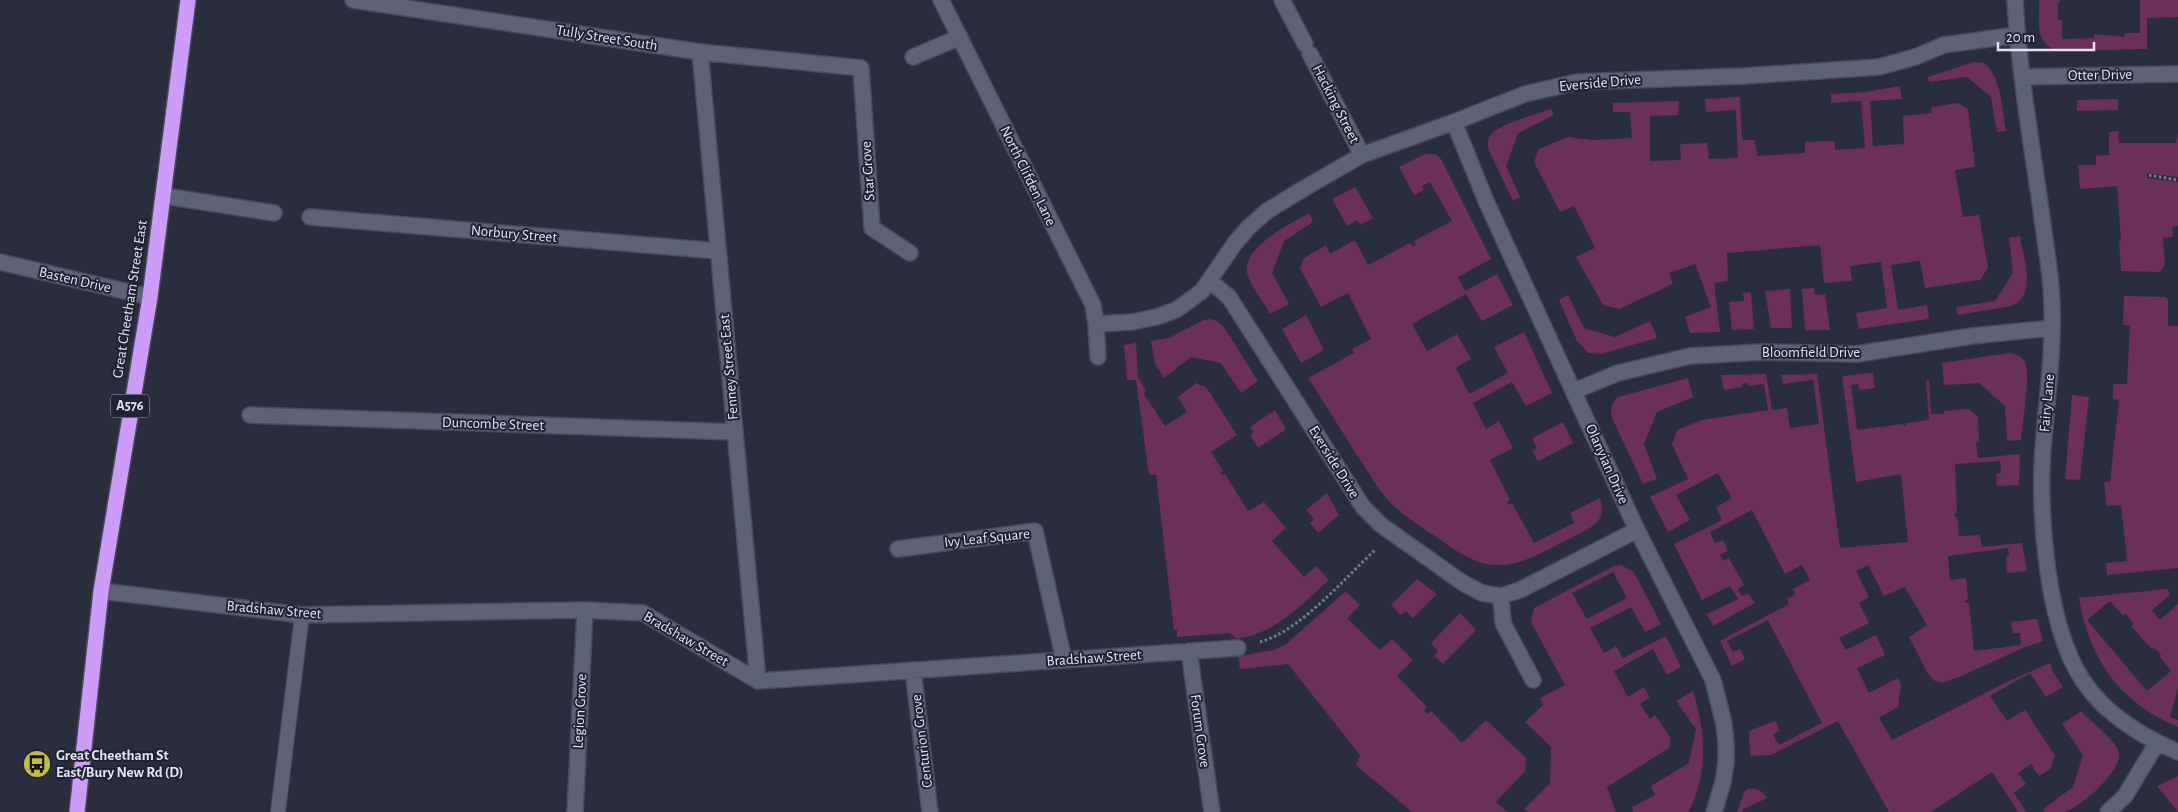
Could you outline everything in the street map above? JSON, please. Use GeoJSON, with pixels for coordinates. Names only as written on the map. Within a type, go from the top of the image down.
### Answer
{"type":"FeatureCollection","features":[{"type":"Feature","properties":{"kind":"highway","name":"Great Cheetham Street East"},"geometry":{"type":"LineString","coordinates":[[77,812],[101,591],[150,297],[188,0]]}},
{"type":"Feature","properties":{"kind":"street","name":"Tully Street South"},"geometry":{"type":"LineString","coordinates":[[353,0],[700,52],[862,68]]}},
{"type":"Feature","properties":{"kind":"street","name":"North Clifden Lane"},"geometry":{"type":"LineString","coordinates":[[941,0],[1092,306],[1096,324],[1098,357]]}},
{"type":"Feature","properties":{"kind":"street","name":"Hacking Street"},"geometry":{"type":"LineString","coordinates":[[1282,0],[1362,155]]}},
{"type":"Feature","properties":{"kind":"street","name":"Fairy Lane"},"geometry":{"type":"LineString","coordinates":[[2015,0],[2022,77],[2051,286],[2052,328],[2041,504],[2051,591],[2066,644],[2076,669],[2085,683],[2114,714],[2132,729],[2178,752]]}},
{"type":"Feature","properties":{"kind":"street","name":"Everside Drive"},"geometry":{"type":"LineString","coordinates":[[1096,324],[1132,322],[1176,310],[1190,301],[1210,281],[1235,242],[1267,211],[1362,155],[1525,94],[1576,82],[1744,76],[1879,66],[1915,57],[1944,45],[2017,35]]}},
{"type":"Feature","properties":{"kind":"street"},"geometry":{"type":"LineString","coordinates":[[913,57],[960,38]]}},
{"type":"Feature","properties":{"kind":"street","name":"Fenney Street East"},"geometry":{"type":"LineString","coordinates":[[700,52],[758,681]]}},
{"type":"Feature","properties":{"kind":"street","name":"Star Grove"},"geometry":{"type":"LineString","coordinates":[[862,68],[872,228],[910,253]]}},
{"type":"Feature","properties":{"kind":"street","name":"Otter Drive"},"geometry":{"type":"LineString","coordinates":[[2022,77],[2178,74]]}},
{"type":"Feature","properties":{"kind":"street","name":"Olanyian Drive"},"geometry":{"type":"LineString","coordinates":[[1454,122],[1486,201],[1637,530],[1713,680],[1724,724],[1726,764],[1719,799],[1714,812]]}},
{"type":"Feature","properties":{"kind":"street"},"geometry":{"type":"LineString","coordinates":[[164,196],[274,213]]}},
{"type":"Feature","properties":{"kind":"street","name":"Norbury Street"},"geometry":{"type":"LineString","coordinates":[[310,217],[718,251]]}},
{"type":"Feature","properties":{"kind":"street","name":"Basten Drive"},"geometry":{"type":"LineString","coordinates":[[0,262],[150,297]]}},
{"type":"Feature","properties":{"kind":"street","name":"Everside Drive"},"geometry":{"type":"LineString","coordinates":[[1210,281],[1229,297],[1363,507],[1390,532],[1463,583],[1482,593],[1501,596]]}},
{"type":"Feature","properties":{"kind":"street","name":"Bloomfield Drive"},"geometry":{"type":"LineString","coordinates":[[1574,391],[1618,373],[1690,356],[1762,352],[1858,354],[1980,335],[2052,328]]}},
{"type":"Feature","properties":{"kind":"street","name":"Duncombe Street"},"geometry":{"type":"LineString","coordinates":[[250,415],[735,432]]}},
{"type":"Feature","properties":{"kind":"street","name":"Ivy Leaf Square"},"geometry":{"type":"LineString","coordinates":[[898,548],[1035,530],[1064,660]]}},
{"type":"Feature","properties":{"kind":"street"},"geometry":{"type":"LineString","coordinates":[[1533,680],[1504,623],[1501,596],[1520,590],[1637,530]]}},
{"type":"Feature","properties":{"kind":"street","name":"Bradshaw Street"},"geometry":{"type":"LineString","coordinates":[[101,591],[302,615],[585,610],[643,613],[758,681],[1238,648]]}},
{"type":"Feature","properties":{"kind":"street","name":"Legion Grove"},"geometry":{"type":"LineString","coordinates":[[575,812],[585,610]]}},
{"type":"Feature","properties":{"kind":"street","name":"Forum Grove"},"geometry":{"type":"LineString","coordinates":[[1189,651],[1212,812]]}},
{"type":"Feature","properties":{"kind":"street","name":"Centurion Grove"},"geometry":{"type":"LineString","coordinates":[[913,670],[930,812]]}},
{"type":"Feature","properties":{"kind":"street"},"geometry":{"type":"LineString","coordinates":[[2108,812],[2125,796],[2157,743]]}},
{"type":"Feature","properties":{"kind":"lane"},"geometry":{"type":"LineString","coordinates":[[278,812],[302,615]]}},
{"type":"Feature","properties":{"kind":"path"},"geometry":{"type":"LineString","coordinates":[[2149,175],[2178,180]]}},
{"type":"Feature","properties":{"kind":"path"},"geometry":{"type":"LineString","coordinates":[[1238,648],[1275,638],[1300,620],[1378,546],[1390,532]]}},
{"type":"Feature","properties":{"kind":"shaded area"},"geometry":{"type":"Polygon","coordinates":[[[2039,0],[2060,0],[2058,3],[2058,20],[2062,20],[2062,39],[2094,38],[2094,34],[2124,37],[2125,33],[2140,33],[2140,0],[2178,0],[2178,17],[2147,18],[2147,49],[2062,51],[2046,44],[2042,39],[2039,25],[2039,0]]]}},
{"type":"Feature","properties":{"kind":"shaded area"},"geometry":{"type":"Polygon","coordinates":[[[1973,62],[1984,63],[1990,69],[1998,85],[2006,131],[1997,132],[1991,97],[1967,77],[1929,82],[1928,77],[1973,62]]]}},
{"type":"Feature","properties":{"kind":"shaded area"},"geometry":{"type":"Polygon","coordinates":[[[1900,86],[1902,99],[1870,101],[1873,146],[1904,144],[1903,116],[1932,113],[1931,107],[1958,103],[1968,109],[1975,167],[1955,170],[1963,217],[1979,215],[1988,268],[1980,280],[1925,288],[1920,261],[1891,265],[1898,310],[1927,305],[1929,319],[1859,329],[1856,313],[1887,308],[1881,262],[1850,266],[1852,281],[1824,283],[1820,245],[1727,253],[1728,281],[1714,283],[1720,332],[1690,333],[1685,317],[1711,307],[1695,264],[1669,273],[1673,284],[1619,309],[1603,305],[1576,257],[1595,248],[1574,206],[1560,212],[1534,162],[1539,149],[1568,137],[1593,140],[1632,138],[1630,112],[1613,112],[1613,103],[1679,101],[1678,115],[1650,116],[1650,161],[1681,160],[1680,144],[1707,143],[1709,159],[1738,158],[1736,110],[1706,112],[1705,99],[1740,97],[1742,140],[1755,140],[1757,156],[1805,153],[1805,142],[1835,141],[1835,150],[1865,148],[1861,101],[1831,103],[1831,94],[1866,92],[1900,86]]]}},
{"type":"Feature","properties":{"kind":"shaded area"},"geometry":{"type":"Polygon","coordinates":[[[2118,99],[2118,110],[2077,111],[2077,100],[2118,99]]]}},
{"type":"Feature","properties":{"kind":"shaded area"},"geometry":{"type":"Polygon","coordinates":[[[1551,109],[1554,115],[1518,133],[1506,166],[1520,197],[1513,201],[1490,152],[1488,141],[1490,136],[1501,127],[1551,109]]]}},
{"type":"Feature","properties":{"kind":"shaded area"},"geometry":{"type":"Polygon","coordinates":[[[2118,131],[2119,143],[2176,143],[2178,134],[2178,177],[2147,173],[2147,178],[2178,182],[2178,226],[2172,227],[2173,237],[2163,238],[2165,265],[2160,272],[2121,271],[2117,186],[2080,189],[2078,165],[2096,165],[2096,156],[2109,155],[2109,132],[2118,131]]]}},
{"type":"Feature","properties":{"kind":"shaded area"},"geometry":{"type":"Polygon","coordinates":[[[1425,154],[1435,154],[1441,159],[1491,259],[1458,277],[1465,291],[1497,274],[1513,305],[1482,321],[1466,294],[1412,324],[1427,351],[1457,334],[1471,359],[1456,368],[1469,394],[1508,373],[1494,347],[1524,332],[1552,393],[1526,406],[1512,382],[1473,403],[1486,429],[1499,421],[1513,448],[1490,460],[1510,500],[1507,502],[1509,505],[1512,503],[1534,543],[1574,523],[1570,513],[1600,498],[1602,506],[1602,513],[1599,519],[1591,528],[1537,555],[1509,564],[1492,565],[1469,558],[1402,513],[1385,497],[1377,486],[1308,378],[1354,353],[1352,349],[1371,339],[1348,293],[1321,307],[1300,268],[1304,258],[1326,245],[1330,254],[1355,240],[1368,265],[1410,243],[1413,247],[1416,244],[1414,241],[1452,221],[1430,182],[1422,186],[1424,190],[1414,195],[1399,167],[1425,154]]]}},
{"type":"Feature","properties":{"kind":"shaded area"},"geometry":{"type":"Polygon","coordinates":[[[1355,187],[1373,218],[1360,225],[1357,220],[1347,226],[1332,199],[1355,187]]]}},
{"type":"Feature","properties":{"kind":"shaded area"},"geometry":{"type":"Polygon","coordinates":[[[1309,213],[1313,222],[1284,241],[1272,273],[1289,304],[1270,314],[1254,289],[1247,273],[1247,264],[1252,254],[1269,237],[1309,213]]]}},
{"type":"Feature","properties":{"kind":"shaded area"},"geometry":{"type":"Polygon","coordinates":[[[2020,236],[2026,265],[2027,285],[2019,301],[2011,306],[1957,315],[1956,307],[1995,301],[2013,273],[2009,238],[2020,236]]]}},
{"type":"Feature","properties":{"kind":"shaded area"},"geometry":{"type":"Polygon","coordinates":[[[1814,288],[1815,295],[1825,294],[1830,330],[1805,330],[1802,289],[1814,288]]]}},
{"type":"Feature","properties":{"kind":"shaded area"},"geometry":{"type":"Polygon","coordinates":[[[1790,289],[1792,328],[1771,328],[1765,291],[1790,289]]]}},
{"type":"Feature","properties":{"kind":"shaded area"},"geometry":{"type":"Polygon","coordinates":[[[1751,292],[1754,329],[1732,330],[1729,302],[1744,301],[1743,293],[1751,292]]]}},
{"type":"Feature","properties":{"kind":"shaded area"},"geometry":{"type":"Polygon","coordinates":[[[1568,295],[1584,328],[1615,337],[1650,321],[1657,338],[1601,354],[1588,353],[1577,341],[1559,300],[1568,295]]]}},
{"type":"Feature","properties":{"kind":"shaded area"},"geometry":{"type":"Polygon","coordinates":[[[2124,296],[2166,297],[2168,300],[2168,326],[2178,326],[2178,568],[2107,575],[2106,563],[2127,561],[2121,505],[2107,506],[2104,482],[2110,482],[2119,400],[2113,399],[2113,384],[2127,384],[2130,325],[2123,325],[2124,296]]]}},
{"type":"Feature","properties":{"kind":"shaded area"},"geometry":{"type":"Polygon","coordinates":[[[1306,315],[1324,350],[1301,363],[1282,329],[1306,315]]]}},
{"type":"Feature","properties":{"kind":"shaded area"},"geometry":{"type":"Polygon","coordinates":[[[1211,319],[1224,327],[1258,381],[1241,393],[1221,363],[1191,357],[1164,378],[1155,364],[1151,341],[1169,338],[1204,320],[1211,319]]]}},
{"type":"Feature","properties":{"kind":"shaded area"},"geometry":{"type":"Polygon","coordinates":[[[1136,343],[1138,377],[1146,391],[1144,394],[1165,426],[1187,412],[1178,397],[1196,383],[1206,387],[1237,435],[1211,452],[1223,471],[1220,473],[1222,476],[1225,474],[1248,511],[1264,502],[1286,528],[1272,541],[1304,577],[1316,566],[1329,580],[1287,617],[1264,631],[1237,639],[1230,633],[1177,637],[1177,630],[1174,630],[1156,475],[1149,475],[1136,380],[1127,380],[1124,345],[1136,343]]]}},
{"type":"Feature","properties":{"kind":"shaded area"},"geometry":{"type":"Polygon","coordinates":[[[2009,353],[2024,360],[2027,376],[2021,440],[2007,441],[2005,406],[1979,383],[1944,385],[1942,363],[2009,353]]]}},
{"type":"Feature","properties":{"kind":"shaded area"},"geometry":{"type":"Polygon","coordinates":[[[1873,373],[1875,388],[1859,390],[1858,384],[1851,385],[1857,430],[1902,424],[1906,426],[1906,423],[1929,420],[1926,381],[1929,380],[1931,414],[1944,414],[1944,411],[1969,409],[1978,417],[1979,442],[1976,442],[1978,458],[2020,454],[2019,485],[1997,486],[1996,474],[2001,473],[2000,461],[1955,464],[1957,512],[1954,514],[1954,517],[1957,517],[1959,536],[1980,535],[1982,547],[2022,543],[2027,571],[2007,573],[2006,557],[2009,556],[2008,548],[1948,556],[1950,580],[1966,578],[1968,599],[1965,603],[1969,603],[1974,651],[2021,645],[2020,633],[2013,633],[2011,622],[2037,619],[2043,641],[1959,677],[1942,683],[1935,681],[1928,674],[1909,637],[1927,625],[1905,587],[1884,596],[1868,565],[1856,571],[1869,597],[1859,603],[1869,623],[1839,638],[1846,650],[1876,635],[1885,655],[1857,668],[1869,693],[1898,678],[1901,685],[1898,707],[1879,718],[1892,740],[2011,680],[2050,663],[2053,672],[2063,687],[2046,697],[2030,673],[1990,696],[2007,721],[2025,710],[2055,756],[2050,769],[2039,776],[2031,764],[2018,773],[2026,784],[2014,793],[2026,812],[2018,812],[1992,772],[1931,812],[1889,812],[1838,721],[1771,755],[1750,756],[1749,731],[1775,721],[1780,730],[1773,735],[1779,745],[1822,723],[1768,620],[1727,641],[1733,652],[1740,649],[1745,659],[1732,666],[1720,641],[1789,604],[1787,599],[1796,594],[1793,589],[1810,580],[1802,565],[1785,574],[1752,510],[1710,532],[1715,543],[1723,540],[1728,551],[1720,555],[1723,561],[1729,558],[1744,585],[1738,589],[1742,596],[1748,593],[1755,603],[1713,626],[1707,614],[1738,599],[1730,586],[1702,600],[1674,544],[1722,520],[1716,507],[1732,498],[1718,473],[1676,495],[1690,520],[1668,532],[1650,497],[1688,479],[1672,444],[1677,430],[1702,420],[1768,410],[1764,384],[1749,386],[1748,383],[1742,384],[1742,387],[1724,390],[1721,375],[1766,374],[1772,410],[1787,408],[1790,428],[1819,424],[1813,380],[1783,384],[1781,375],[1817,374],[1840,548],[1908,542],[1901,474],[1856,482],[1842,376],[1873,373]]]}},
{"type":"Feature","properties":{"kind":"shaded area"},"geometry":{"type":"Polygon","coordinates":[[[1688,378],[1693,397],[1657,412],[1644,444],[1657,479],[1643,484],[1613,420],[1612,405],[1618,397],[1688,378]]]}},
{"type":"Feature","properties":{"kind":"shaded area"},"geometry":{"type":"Polygon","coordinates":[[[2072,395],[2089,397],[2080,480],[2065,479],[2072,395]]]}},
{"type":"Feature","properties":{"kind":"shaded area"},"geometry":{"type":"Polygon","coordinates":[[[1275,410],[1286,429],[1258,448],[1250,435],[1254,432],[1250,427],[1275,410]]]}},
{"type":"Feature","properties":{"kind":"shaded area"},"geometry":{"type":"Polygon","coordinates":[[[1563,422],[1573,443],[1538,461],[1532,451],[1537,448],[1532,438],[1563,422]]]}},
{"type":"Feature","properties":{"kind":"shaded area"},"geometry":{"type":"Polygon","coordinates":[[[1327,493],[1339,515],[1318,533],[1310,523],[1314,519],[1306,510],[1327,493]]]}},
{"type":"Feature","properties":{"kind":"shaded area"},"geometry":{"type":"Polygon","coordinates":[[[1621,565],[1634,572],[1661,624],[1645,632],[1631,607],[1590,628],[1604,653],[1616,646],[1623,658],[1666,636],[1681,667],[1667,675],[1653,649],[1614,671],[1628,697],[1644,687],[1650,698],[1640,704],[1650,719],[1655,715],[1670,737],[1669,748],[1607,787],[1616,812],[1528,812],[1524,809],[1550,783],[1551,747],[1525,722],[1543,705],[1540,698],[1565,685],[1531,622],[1534,608],[1614,566],[1621,565]],[[1613,572],[1572,593],[1587,619],[1627,598],[1613,572]]]}},
{"type":"Feature","properties":{"kind":"shaded area"},"geometry":{"type":"Polygon","coordinates":[[[1417,579],[1437,594],[1413,618],[1406,611],[1401,615],[1391,605],[1417,579]]]}},
{"type":"Feature","properties":{"kind":"shaded area"},"geometry":{"type":"Polygon","coordinates":[[[2168,589],[2170,595],[2152,610],[2160,620],[2178,604],[2178,688],[2170,717],[2178,720],[2178,727],[2139,705],[2110,676],[2099,659],[2091,641],[2079,598],[2168,589]],[[2110,601],[2087,620],[2147,691],[2171,671],[2154,647],[2152,649],[2131,626],[2134,624],[2126,614],[2123,616],[2110,601]]]}},
{"type":"Feature","properties":{"kind":"shaded area"},"geometry":{"type":"Polygon","coordinates":[[[1346,591],[1360,605],[1347,618],[1380,650],[1392,639],[1413,660],[1397,676],[1427,707],[1424,711],[1427,714],[1431,711],[1462,743],[1486,720],[1526,758],[1525,771],[1496,802],[1507,812],[1412,812],[1356,765],[1360,755],[1288,664],[1240,669],[1238,656],[1274,650],[1286,644],[1346,591]]]}},
{"type":"Feature","properties":{"kind":"shaded area"},"geometry":{"type":"Polygon","coordinates":[[[1460,613],[1476,630],[1443,664],[1434,656],[1438,651],[1431,643],[1460,613]]]}},
{"type":"Feature","properties":{"kind":"shaded area"},"geometry":{"type":"Polygon","coordinates":[[[1693,691],[1700,721],[1703,750],[1700,779],[1690,809],[1688,812],[1633,812],[1632,807],[1655,795],[1651,786],[1689,763],[1696,729],[1676,701],[1693,691]]]}},
{"type":"Feature","properties":{"kind":"shaded area"},"geometry":{"type":"Polygon","coordinates":[[[2081,711],[2114,743],[2119,753],[2118,761],[2107,779],[2080,804],[2064,812],[2045,812],[2043,809],[2073,787],[2083,755],[2062,724],[2081,711]]]}},
{"type":"Feature","properties":{"kind":"shaded area"},"geometry":{"type":"Polygon","coordinates":[[[2178,776],[2178,812],[2157,786],[2178,776]]]}},
{"type":"Feature","properties":{"kind":"shaded area"},"geometry":{"type":"Polygon","coordinates":[[[1748,789],[1759,790],[1767,798],[1742,810],[1743,812],[1737,812],[1744,792],[1748,789]]]}},
{"type":"Feature","properties":{"kind":"place","name":"Great Cheetham St East/Bury New Rd (D)"},"geometry":{"type":"Point","coordinates":[37,764]}}]}
